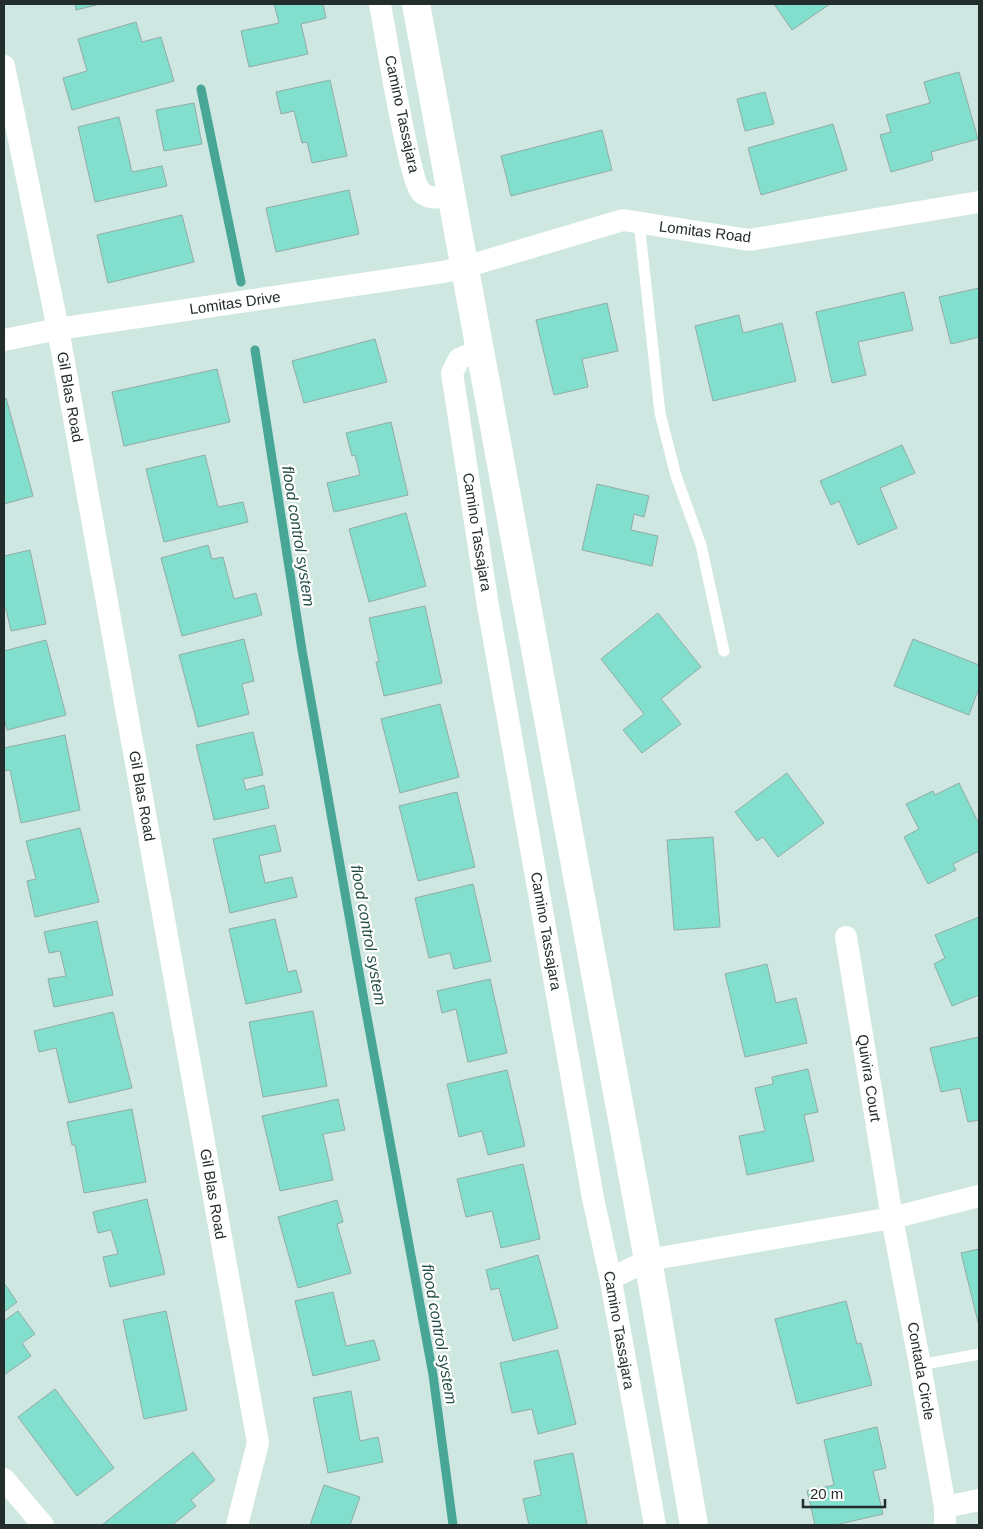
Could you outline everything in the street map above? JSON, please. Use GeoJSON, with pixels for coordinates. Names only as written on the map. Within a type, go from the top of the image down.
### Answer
{"type":"FeatureCollection","features":[{"type":"Feature","properties":{"kind":"street","name":"Camino Tassajara"},"geometry":{"type":"LineString","coordinates":[[380,4],[401,118],[416,181],[421,192],[432,198],[452,196]]}},
{"type":"Feature","properties":{"kind":"street"},"geometry":{"type":"LineString","coordinates":[[416,4],[648,1260],[694,1525]]}},
{"type":"Feature","properties":{"kind":"street","name":"Gil Blas Road"},"geometry":{"type":"LineString","coordinates":[[4,66],[58,329],[258,1444],[237,1525]]}},
{"type":"Feature","properties":{"kind":"street","name":"Lomitas Road"},"geometry":{"type":"LineString","coordinates":[[466,267],[623,220],[749,240],[979,202]]}},
{"type":"Feature","properties":{"kind":"street","name":"Lomitas Drive"},"geometry":{"type":"LineString","coordinates":[[4,340],[58,329],[466,267]]}},
{"type":"Feature","properties":{"kind":"street","name":"Camino Tassajara"},"geometry":{"type":"LineString","coordinates":[[480,350],[459,359],[452,373],[490,615],[594,1198],[655,1525]]}},
{"type":"Feature","properties":{"kind":"street","name":"Quivira Court"},"geometry":{"type":"LineString","coordinates":[[846,937],[892,1218]]}},
{"type":"Feature","properties":{"kind":"street"},"geometry":{"type":"LineString","coordinates":[[610,1276],[620,1274],[648,1260],[892,1218],[979,1196]]}},
{"type":"Feature","properties":{"kind":"street","name":"Contada Circle"},"geometry":{"type":"LineString","coordinates":[[892,1218],[920,1365],[945,1516]]}},
{"type":"Feature","properties":{"kind":"street"},"geometry":{"type":"LineString","coordinates":[[4,1479],[43,1525]]}},
{"type":"Feature","properties":{"kind":"street"},"geometry":{"type":"LineString","coordinates":[[945,1516],[979,1500]]}},
{"type":"Feature","properties":{"kind":"lane"},"geometry":{"type":"LineString","coordinates":[[639,222],[660,413],[676,476],[701,545],[724,651]]}},
{"type":"Feature","properties":{"kind":"lane"},"geometry":{"type":"LineString","coordinates":[[920,1365],[979,1354]]}},
{"type":"Feature","properties":{"kind":"building"},"geometry":{"type":"Polygon","coordinates":[[[75,4],[100,4],[76,10],[75,4]]]}},
{"type":"Feature","properties":{"kind":"building"},"geometry":{"type":"Polygon","coordinates":[[[274,4],[323,4],[326,18],[301,24],[308,54],[249,67],[241,31],[279,23],[274,4]]]}},
{"type":"Feature","properties":{"kind":"building"},"geometry":{"type":"Polygon","coordinates":[[[774,4],[830,4],[792,30],[774,4]]]}},
{"type":"Feature","properties":{"kind":"building"},"geometry":{"type":"Polygon","coordinates":[[[136,22],[142,42],[161,37],[174,81],[72,110],[63,78],[87,71],[78,39],[136,22]]]}},
{"type":"Feature","properties":{"kind":"building"},"geometry":{"type":"Polygon","coordinates":[[[959,72],[978,139],[931,152],[933,160],[891,172],[880,135],[891,132],[886,115],[930,103],[924,82],[959,72]]]}},
{"type":"Feature","properties":{"kind":"building"},"geometry":{"type":"Polygon","coordinates":[[[330,80],[347,156],[312,163],[307,142],[302,143],[294,111],[281,114],[276,92],[330,80]]]}},
{"type":"Feature","properties":{"kind":"building"},"geometry":{"type":"Polygon","coordinates":[[[765,92],[774,124],[745,131],[737,99],[765,92]]]}},
{"type":"Feature","properties":{"kind":"building"},"geometry":{"type":"Polygon","coordinates":[[[194,103],[202,144],[164,151],[156,110],[194,103]]]}},
{"type":"Feature","properties":{"kind":"building"},"geometry":{"type":"Polygon","coordinates":[[[119,117],[132,172],[162,166],[167,186],[95,202],[78,127],[119,117]]]}},
{"type":"Feature","properties":{"kind":"building"},"geometry":{"type":"Polygon","coordinates":[[[833,124],[847,170],[761,195],[748,148],[833,124]]]}},
{"type":"Feature","properties":{"kind":"building"},"geometry":{"type":"Polygon","coordinates":[[[602,130],[612,170],[511,196],[501,156],[602,130]]]}},
{"type":"Feature","properties":{"kind":"building"},"geometry":{"type":"Polygon","coordinates":[[[349,190],[359,234],[276,252],[266,208],[349,190]]]}},
{"type":"Feature","properties":{"kind":"building"},"geometry":{"type":"Polygon","coordinates":[[[182,215],[194,262],[108,283],[97,235],[182,215]]]}},
{"type":"Feature","properties":{"kind":"building"},"geometry":{"type":"Polygon","coordinates":[[[979,288],[979,337],[951,344],[939,297],[979,288]]]}},
{"type":"Feature","properties":{"kind":"building"},"geometry":{"type":"Polygon","coordinates":[[[904,292],[913,330],[858,342],[866,375],[832,383],[816,312],[904,292]]]}},
{"type":"Feature","properties":{"kind":"building"},"geometry":{"type":"Polygon","coordinates":[[[607,303],[618,351],[582,359],[588,387],[554,395],[536,320],[607,303]]]}},
{"type":"Feature","properties":{"kind":"building"},"geometry":{"type":"Polygon","coordinates":[[[739,315],[743,333],[782,323],[796,381],[713,401],[695,326],[739,315]]]}},
{"type":"Feature","properties":{"kind":"building"},"geometry":{"type":"Polygon","coordinates":[[[375,339],[387,382],[304,403],[292,361],[375,339]]]}},
{"type":"Feature","properties":{"kind":"building"},"geometry":{"type":"Polygon","coordinates":[[[217,369],[230,422],[124,446],[112,392],[217,369]]]}},
{"type":"Feature","properties":{"kind":"building"},"geometry":{"type":"Polygon","coordinates":[[[6,398],[33,496],[4,504],[4,399],[6,398]]]}},
{"type":"Feature","properties":{"kind":"building"},"geometry":{"type":"Polygon","coordinates":[[[391,422],[408,495],[334,512],[327,483],[360,475],[355,455],[352,456],[346,433],[391,422]]]}},
{"type":"Feature","properties":{"kind":"building"},"geometry":{"type":"Polygon","coordinates":[[[902,445],[915,473],[880,488],[897,528],[858,545],[839,501],[831,505],[820,481],[902,445]]]}},
{"type":"Feature","properties":{"kind":"building"},"geometry":{"type":"Polygon","coordinates":[[[205,455],[218,507],[243,502],[248,522],[164,542],[146,469],[205,455]]]}},
{"type":"Feature","properties":{"kind":"building"},"geometry":{"type":"Polygon","coordinates":[[[597,484],[649,496],[644,517],[634,514],[631,530],[658,536],[652,566],[582,550],[597,484]]]}},
{"type":"Feature","properties":{"kind":"building"},"geometry":{"type":"Polygon","coordinates":[[[406,513],[426,586],[369,602],[349,529],[406,513]]]}},
{"type":"Feature","properties":{"kind":"building"},"geometry":{"type":"Polygon","coordinates":[[[208,545],[212,559],[223,557],[234,599],[256,593],[262,615],[182,636],[161,558],[208,545]]]}},
{"type":"Feature","properties":{"kind":"building"},"geometry":{"type":"Polygon","coordinates":[[[30,550],[46,624],[11,631],[6,609],[4,610],[4,556],[30,550]]]}},
{"type":"Feature","properties":{"kind":"building"},"geometry":{"type":"Polygon","coordinates":[[[425,606],[442,683],[384,696],[376,662],[379,662],[369,618],[425,606]]]}},
{"type":"Feature","properties":{"kind":"building"},"geometry":{"type":"Polygon","coordinates":[[[658,613],[701,667],[661,699],[681,724],[642,753],[623,730],[644,714],[601,659],[658,613]]]}},
{"type":"Feature","properties":{"kind":"building"},"geometry":{"type":"Polygon","coordinates":[[[244,639],[254,681],[242,684],[249,714],[198,727],[179,655],[244,639]]]}},
{"type":"Feature","properties":{"kind":"building"},"geometry":{"type":"Polygon","coordinates":[[[913,639],[979,665],[979,688],[969,715],[894,686],[913,639]]]}},
{"type":"Feature","properties":{"kind":"building"},"geometry":{"type":"Polygon","coordinates":[[[46,640],[66,715],[7,730],[4,717],[4,651],[46,640]]]}},
{"type":"Feature","properties":{"kind":"building"},"geometry":{"type":"Polygon","coordinates":[[[440,704],[459,777],[400,793],[381,719],[440,704]]]}},
{"type":"Feature","properties":{"kind":"building"},"geometry":{"type":"Polygon","coordinates":[[[253,732],[263,775],[243,779],[246,790],[264,785],[269,808],[214,820],[196,745],[253,732]]]}},
{"type":"Feature","properties":{"kind":"building"},"geometry":{"type":"Polygon","coordinates":[[[65,735],[80,810],[21,823],[10,770],[4,771],[4,748],[65,735]]]}},
{"type":"Feature","properties":{"kind":"building"},"geometry":{"type":"Polygon","coordinates":[[[787,773],[824,823],[778,857],[763,837],[757,841],[735,812],[787,773]]]}},
{"type":"Feature","properties":{"kind":"building"},"geometry":{"type":"Polygon","coordinates":[[[959,783],[979,824],[979,851],[953,864],[956,870],[928,884],[904,837],[919,829],[906,804],[933,791],[935,795],[959,783]]]}},
{"type":"Feature","properties":{"kind":"building"},"geometry":{"type":"Polygon","coordinates":[[[457,792],[475,867],[418,881],[399,806],[457,792]]]}},
{"type":"Feature","properties":{"kind":"building"},"geometry":{"type":"Polygon","coordinates":[[[275,825],[281,851],[259,856],[265,883],[292,877],[297,897],[230,913],[213,839],[275,825]]]}},
{"type":"Feature","properties":{"kind":"building"},"geometry":{"type":"Polygon","coordinates":[[[80,828],[99,902],[35,917],[27,881],[36,879],[26,841],[80,828]]]}},
{"type":"Feature","properties":{"kind":"building"},"geometry":{"type":"Polygon","coordinates":[[[713,837],[720,927],[674,930],[667,840],[713,837]]]}},
{"type":"Feature","properties":{"kind":"building"},"geometry":{"type":"Polygon","coordinates":[[[473,884],[491,961],[454,969],[450,953],[429,958],[415,898],[473,884]]]}},
{"type":"Feature","properties":{"kind":"building"},"geometry":{"type":"Polygon","coordinates":[[[979,917],[979,995],[952,1006],[934,964],[945,958],[935,935],[979,917]]]}},
{"type":"Feature","properties":{"kind":"building"},"geometry":{"type":"Polygon","coordinates":[[[275,919],[288,972],[296,970],[302,992],[246,1004],[229,929],[275,919]]]}},
{"type":"Feature","properties":{"kind":"building"},"geometry":{"type":"Polygon","coordinates":[[[97,921],[113,995],[54,1007],[48,979],[66,976],[60,951],[49,953],[44,932],[97,921]]]}},
{"type":"Feature","properties":{"kind":"building"},"geometry":{"type":"Polygon","coordinates":[[[767,964],[776,1003],[796,998],[807,1043],[745,1057],[725,974],[767,964]]]}},
{"type":"Feature","properties":{"kind":"building"},"geometry":{"type":"Polygon","coordinates":[[[490,979],[507,1053],[468,1062],[456,1009],[442,1013],[437,991],[490,979]]]}},
{"type":"Feature","properties":{"kind":"building"},"geometry":{"type":"Polygon","coordinates":[[[313,1011],[327,1086],[263,1097],[249,1022],[313,1011]]]}},
{"type":"Feature","properties":{"kind":"building"},"geometry":{"type":"Polygon","coordinates":[[[113,1012],[132,1088],[69,1103],[56,1048],[39,1052],[34,1031],[113,1012]]]}},
{"type":"Feature","properties":{"kind":"building"},"geometry":{"type":"Polygon","coordinates":[[[979,1037],[979,1120],[968,1122],[960,1088],[941,1092],[930,1048],[979,1037]]]}},
{"type":"Feature","properties":{"kind":"building"},"geometry":{"type":"Polygon","coordinates":[[[808,1069],[818,1112],[804,1115],[814,1161],[747,1175],[739,1136],[765,1131],[755,1088],[773,1084],[772,1077],[808,1069]]]}},
{"type":"Feature","properties":{"kind":"building"},"geometry":{"type":"Polygon","coordinates":[[[507,1070],[525,1146],[488,1155],[482,1131],[459,1137],[447,1084],[507,1070]]]}},
{"type":"Feature","properties":{"kind":"building"},"geometry":{"type":"Polygon","coordinates":[[[338,1099],[345,1130],[323,1134],[333,1180],[280,1191],[262,1116],[338,1099]]]}},
{"type":"Feature","properties":{"kind":"building"},"geometry":{"type":"Polygon","coordinates":[[[132,1109],[146,1182],[84,1193],[75,1145],[72,1145],[67,1122],[132,1109]]]}},
{"type":"Feature","properties":{"kind":"building"},"geometry":{"type":"Polygon","coordinates":[[[523,1164],[540,1239],[501,1248],[492,1211],[466,1217],[457,1179],[523,1164]]]}},
{"type":"Feature","properties":{"kind":"building"},"geometry":{"type":"Polygon","coordinates":[[[147,1199],[165,1274],[110,1287],[103,1257],[118,1254],[111,1230],[98,1233],[93,1212],[147,1199]]]}},
{"type":"Feature","properties":{"kind":"building"},"geometry":{"type":"Polygon","coordinates":[[[337,1200],[343,1222],[337,1224],[351,1273],[298,1288],[278,1217],[337,1200]]]}},
{"type":"Feature","properties":{"kind":"building"},"geometry":{"type":"Polygon","coordinates":[[[979,1249],[979,1326],[961,1253],[979,1249]]]}},
{"type":"Feature","properties":{"kind":"building"},"geometry":{"type":"Polygon","coordinates":[[[538,1255],[558,1328],[513,1341],[499,1288],[491,1290],[486,1270],[538,1255]]]}},
{"type":"Feature","properties":{"kind":"building"},"geometry":{"type":"Polygon","coordinates":[[[4,1283],[17,1302],[4,1312],[4,1283]]]}},
{"type":"Feature","properties":{"kind":"building"},"geometry":{"type":"Polygon","coordinates":[[[333,1292],[346,1346],[374,1340],[380,1360],[313,1376],[295,1301],[333,1292]]]}},
{"type":"Feature","properties":{"kind":"building"},"geometry":{"type":"Polygon","coordinates":[[[846,1301],[857,1344],[861,1343],[872,1385],[797,1404],[775,1319],[846,1301]]]}},
{"type":"Feature","properties":{"kind":"building"},"geometry":{"type":"Polygon","coordinates":[[[18,1311],[35,1334],[22,1343],[31,1356],[4,1375],[4,1321],[18,1311]]]}},
{"type":"Feature","properties":{"kind":"building"},"geometry":{"type":"Polygon","coordinates":[[[166,1311],[187,1410],[144,1419],[123,1320],[166,1311]]]}},
{"type":"Feature","properties":{"kind":"building"},"geometry":{"type":"Polygon","coordinates":[[[558,1350],[576,1424],[538,1434],[532,1409],[512,1413],[500,1363],[558,1350]]]}},
{"type":"Feature","properties":{"kind":"building"},"geometry":{"type":"Polygon","coordinates":[[[55,1389],[114,1468],[77,1496],[18,1417],[55,1389]]]}},
{"type":"Feature","properties":{"kind":"building"},"geometry":{"type":"Polygon","coordinates":[[[351,1391],[360,1441],[378,1437],[383,1462],[328,1473],[313,1398],[351,1391]]]}},
{"type":"Feature","properties":{"kind":"building"},"geometry":{"type":"Polygon","coordinates":[[[877,1427],[886,1468],[873,1471],[883,1514],[835,1525],[815,1525],[807,1491],[834,1485],[824,1440],[877,1427]]]}},
{"type":"Feature","properties":{"kind":"building"},"geometry":{"type":"Polygon","coordinates":[[[193,1452],[215,1480],[191,1500],[196,1506],[172,1525],[102,1525],[193,1452]]]}},
{"type":"Feature","properties":{"kind":"building"},"geometry":{"type":"Polygon","coordinates":[[[573,1453],[587,1525],[529,1525],[523,1499],[541,1495],[534,1461],[573,1453]]]}},
{"type":"Feature","properties":{"kind":"building"},"geometry":{"type":"Polygon","coordinates":[[[324,1485],[360,1497],[350,1525],[310,1525],[324,1485]]]}},
{"type":"Feature","properties":{"kind":"waterway","name":"flood control system"},"geometry":{"type":"LineString","coordinates":[[201,89],[241,282]]}},
{"type":"Feature","properties":{"kind":"waterway","name":"flood control system"},"geometry":{"type":"LineString","coordinates":[[255,350],[302,650],[433,1375],[453,1525]]}}]}
